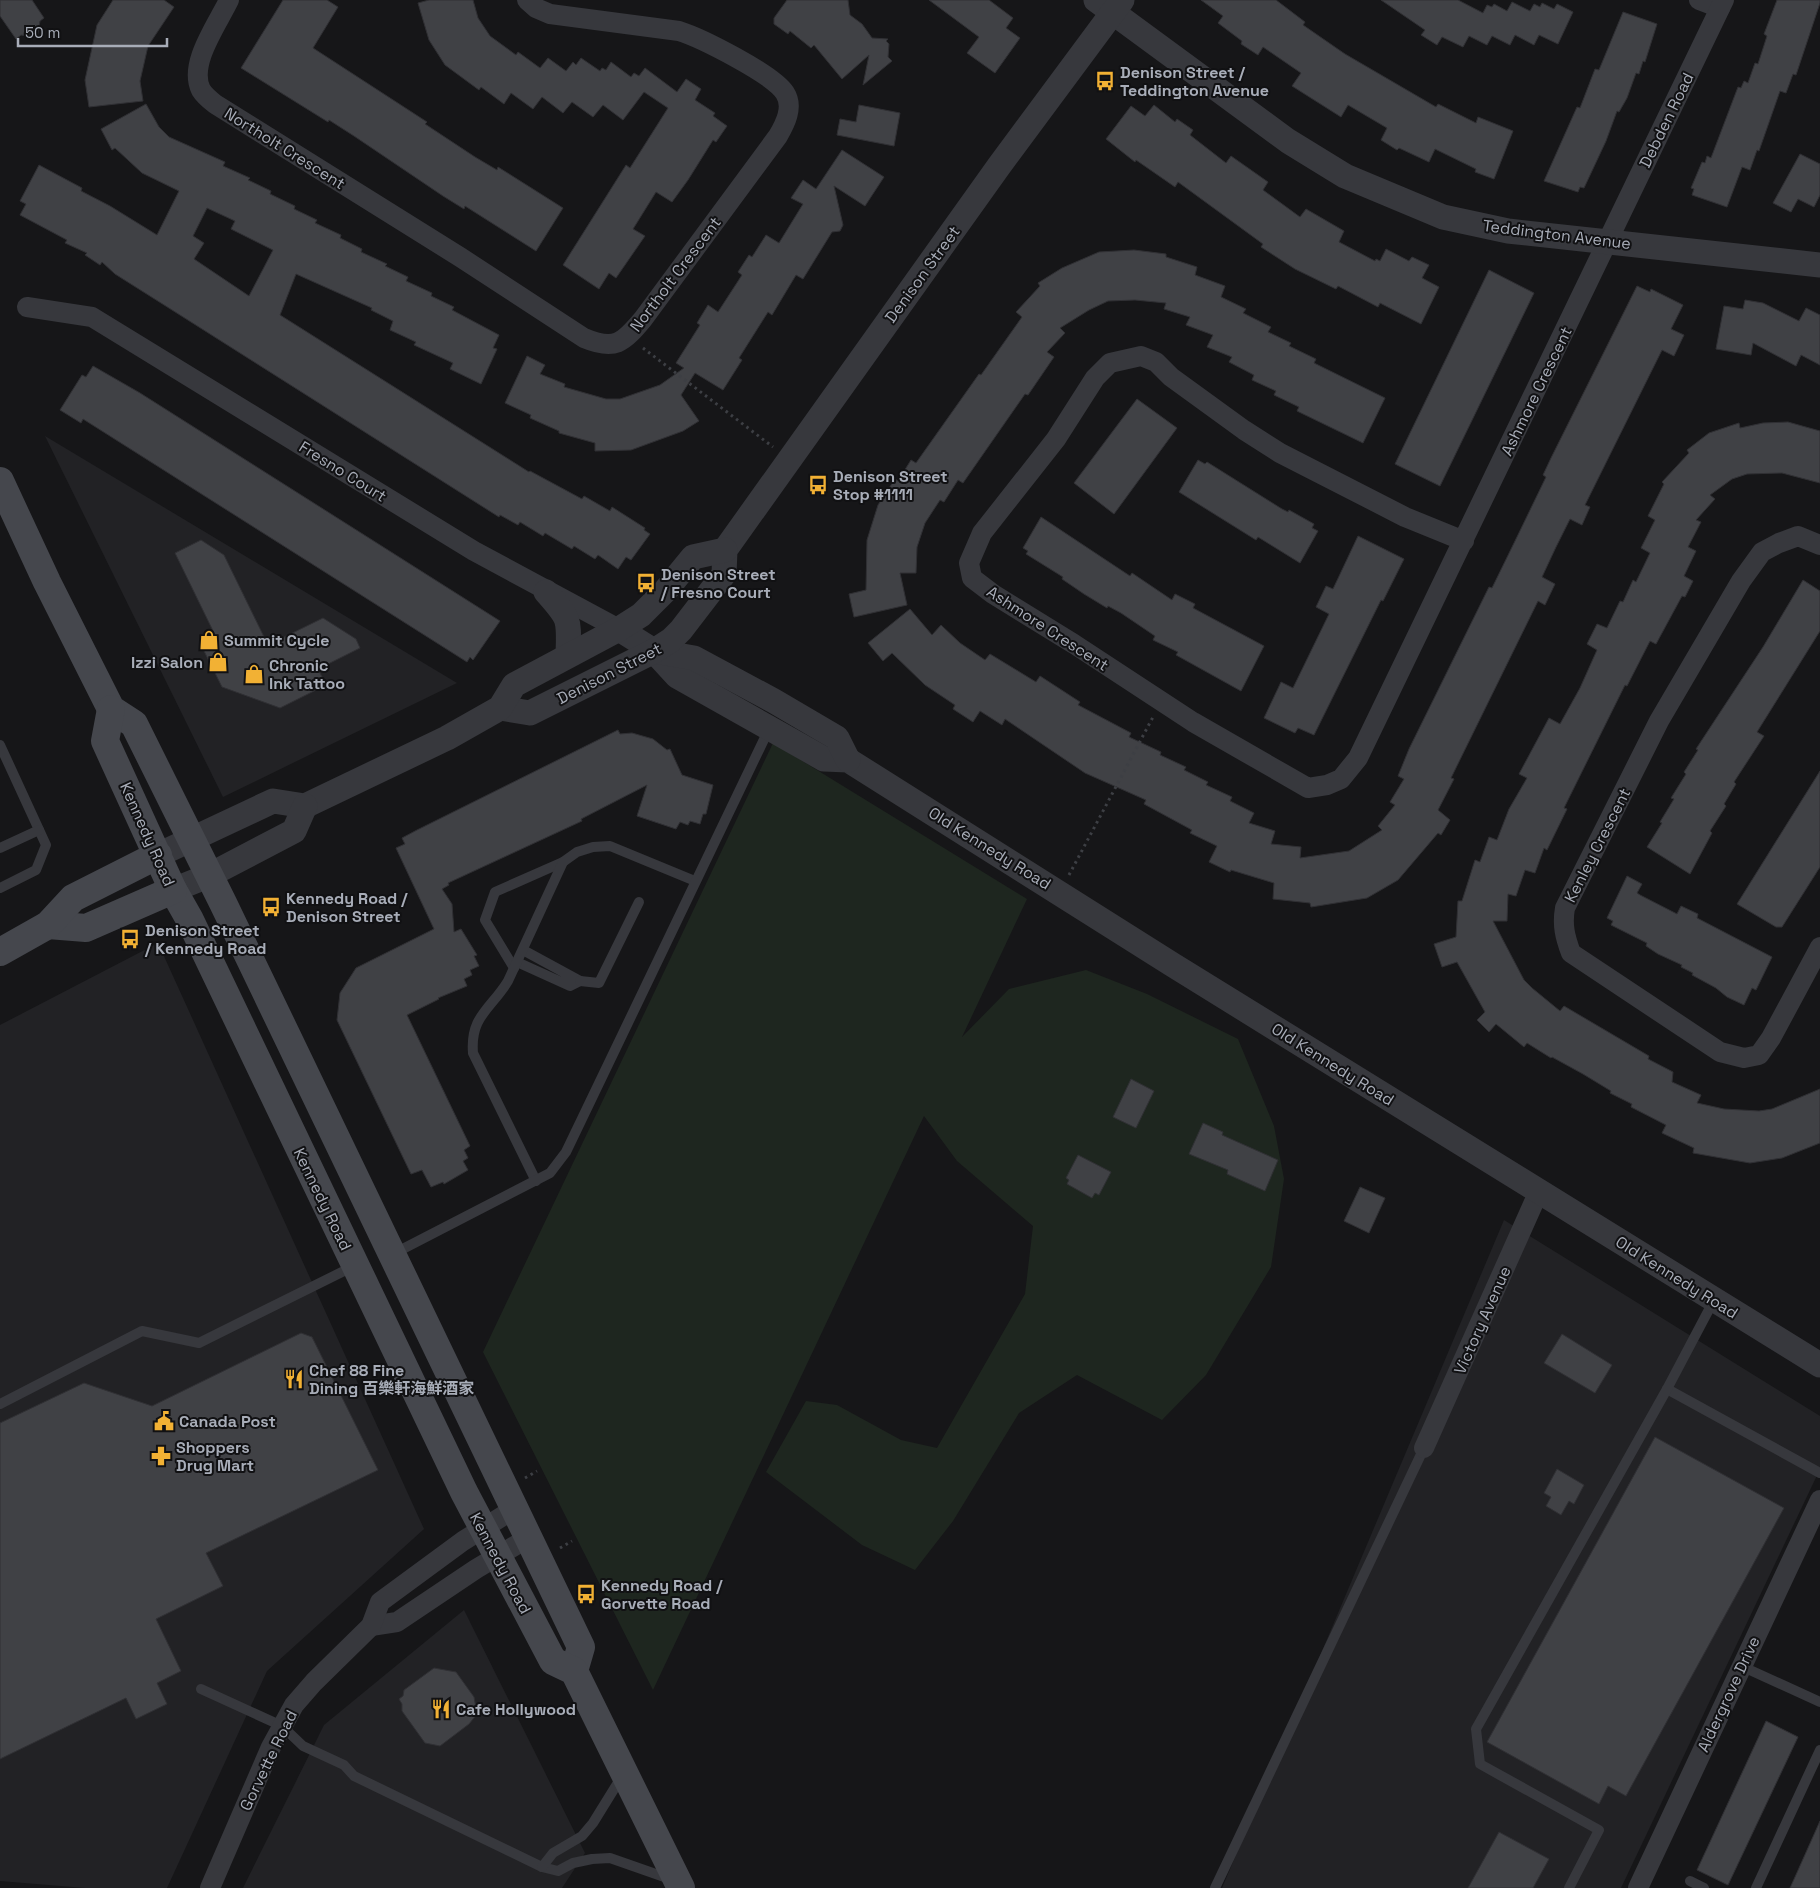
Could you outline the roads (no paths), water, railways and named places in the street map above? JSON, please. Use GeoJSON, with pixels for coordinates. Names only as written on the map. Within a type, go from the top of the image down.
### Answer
{"type":"FeatureCollection","features":[{"type":"Feature","properties":{"kind":"main road"},"geometry":{"type":"LineString","coordinates":[[0,481],[47,582],[111,709]]}},
{"type":"Feature","properties":{"kind":"main road","name":"Kennedy Road"},"geometry":{"type":"LineString","coordinates":[[111,709],[134,724],[190,840],[580,1647],[574,1671],[553,1661],[483,1528],[284,1120],[190,920],[173,890],[105,741],[111,709]]}},
{"type":"Feature","properties":{"kind":"main road"},"geometry":{"type":"LineString","coordinates":[[0,952],[48,925],[73,898],[158,855]]}},
{"type":"Feature","properties":{"kind":"main road"},"geometry":{"type":"LineString","coordinates":[[48,925],[86,928],[173,890]]}},
{"type":"Feature","properties":{"kind":"main road"},"geometry":{"type":"LineString","coordinates":[[574,1671],[679,1885]]}},
{"type":"Feature","properties":{"kind":"street","name":"Northolt Crescent"},"geometry":{"type":"LineString","coordinates":[[229,0],[204,47],[197,66],[197,79],[202,91],[215,104],[460,257],[584,338],[598,344],[613,345],[627,338],[778,136],[789,110],[786,93],[772,80],[696,36],[678,31],[550,14],[536,8],[527,0]]}},
{"type":"Feature","properties":{"kind":"street"},"geometry":{"type":"LineString","coordinates":[[1699,0],[1722,4]]}},
{"type":"Feature","properties":{"kind":"street","name":"Teddington Avenue"},"geometry":{"type":"LineString","coordinates":[[1111,4],[1288,141],[1345,176],[1443,217],[1508,231],[1820,265]]}},
{"type":"Feature","properties":{"kind":"street","name":"Denison Street"},"geometry":{"type":"LineString","coordinates":[[500,708],[530,713],[654,651],[682,630],[724,574],[725,550],[999,166],[1111,4]]}},
{"type":"Feature","properties":{"kind":"street","name":"Debden Road"},"geometry":{"type":"LineString","coordinates":[[1608,241],[1722,4]]}},
{"type":"Feature","properties":{"kind":"street","name":"Ashmore Crescent"},"geometry":{"type":"LineString","coordinates":[[1464,541],[1405,517],[1280,453],[1244,430],[1171,377],[1156,362],[1141,356],[1110,363],[1095,378],[1056,439],[982,533],[969,563],[972,578],[993,594],[1193,722],[1308,788],[1327,785],[1341,779],[1358,758],[1464,541],[1608,241]]}},
{"type":"Feature","properties":{"kind":"street","name":"Fresno Court"},"geometry":{"type":"LineString","coordinates":[[27,306],[92,317],[474,551],[654,651]]}},
{"type":"Feature","properties":{"kind":"street","name":"Kenley Crescent"},"geometry":{"type":"LineString","coordinates":[[1820,545],[1798,536],[1779,543],[1762,552],[1741,581],[1659,722],[1565,908],[1563,923],[1565,938],[1571,953],[1720,1052],[1744,1058],[1758,1055],[1771,1038],[1820,948]]}},
{"type":"Feature","properties":{"kind":"street","name":"Denison Street"},"geometry":{"type":"LineString","coordinates":[[305,806],[447,738],[500,708],[514,685],[618,630],[654,603],[693,557],[725,550]]}},
{"type":"Feature","properties":{"kind":"street"},"geometry":{"type":"LineString","coordinates":[[546,592],[566,614],[569,627],[568,656]]}},
{"type":"Feature","properties":{"kind":"street"},"geometry":{"type":"LineString","coordinates":[[654,651],[694,658],[774,701],[837,738],[848,760]]}},
{"type":"Feature","properties":{"kind":"street","name":"Old Kennedy Road"},"geometry":{"type":"LineString","coordinates":[[654,651],[677,676],[824,759],[848,760],[1173,965],[1820,1365]]}},
{"type":"Feature","properties":{"kind":"street"},"geometry":{"type":"LineString","coordinates":[[158,855],[273,801],[305,806],[294,831],[208,876],[173,890]]}},
{"type":"Feature","properties":{"kind":"street","name":"Victory Avenue"},"geometry":{"type":"LineString","coordinates":[[1424,1448],[1539,1191]]}},
{"type":"Feature","properties":{"kind":"street","name":"Aldergrove Drive"},"geometry":{"type":"LineString","coordinates":[[1638,1888],[1740,1666],[1820,1500]]}},
{"type":"Feature","properties":{"kind":"street","name":"Gorvette Road"},"geometry":{"type":"LineString","coordinates":[[210,1888],[282,1726],[294,1705],[314,1682],[371,1626],[380,1602],[483,1528],[514,1509]]}},
{"type":"Feature","properties":{"kind":"street"},"geometry":{"type":"LineString","coordinates":[[371,1626],[397,1622],[528,1538]]}},
{"type":"Feature","properties":{"kind":"lane"},"geometry":{"type":"LineString","coordinates":[[392,1255],[550,1173],[566,1152],[770,727]]}},
{"type":"Feature","properties":{"kind":"lane"},"geometry":{"type":"LineString","coordinates":[[0,745],[46,845],[36,870],[0,888]]}},
{"type":"Feature","properties":{"kind":"lane"},"geometry":{"type":"LineString","coordinates":[[0,848],[39,830]]}},
{"type":"Feature","properties":{"kind":"lane"},"geometry":{"type":"LineString","coordinates":[[580,981],[570,986],[516,965],[485,920],[495,892],[564,862],[577,852],[593,847],[610,846],[695,881]]}},
{"type":"Feature","properties":{"kind":"lane"},"geometry":{"type":"LineString","coordinates":[[536,1180],[478,1066],[472,1046],[474,1026],[480,1014],[500,994],[516,965],[564,862]]}},
{"type":"Feature","properties":{"kind":"lane"},"geometry":{"type":"LineString","coordinates":[[523,950],[580,981],[599,983],[640,902]]}},
{"type":"Feature","properties":{"kind":"lane"},"geometry":{"type":"LineString","coordinates":[[0,1404],[142,1331],[199,1343],[356,1265]]}},
{"type":"Feature","properties":{"kind":"lane"},"geometry":{"type":"LineString","coordinates":[[1569,1888],[1599,1830],[1480,1764],[1476,1728],[1667,1389],[1714,1300]]}},
{"type":"Feature","properties":{"kind":"lane"},"geometry":{"type":"LineString","coordinates":[[1667,1389],[1820,1473]]}},
{"type":"Feature","properties":{"kind":"lane"},"geometry":{"type":"LineString","coordinates":[[1215,1888],[1424,1448]]}},
{"type":"Feature","properties":{"kind":"lane"},"geometry":{"type":"LineString","coordinates":[[1740,1666],[1820,1702]]}},
{"type":"Feature","properties":{"kind":"lane"},"geometry":{"type":"LineString","coordinates":[[202,1689],[282,1726],[303,1746],[344,1765],[354,1776],[542,1867],[558,1871],[592,1859],[610,1858],[679,1885]]}},
{"type":"Feature","properties":{"kind":"lane"},"geometry":{"type":"LineString","coordinates":[[1756,1888],[1820,1750]]}},
{"type":"Feature","properties":{"kind":"lane"},"geometry":{"type":"LineString","coordinates":[[542,1867],[553,1853],[582,1836],[593,1823],[624,1774]]}},
{"type":"Feature","properties":{"kind":"lane"},"geometry":{"type":"LineString","coordinates":[[1690,1881],[1704,1888]]}},
{"type":"Feature","properties":{"kind":"place","name":"Denison Street / Teddington Avenue"},"geometry":{"type":"Point","coordinates":[1105,81]}},
{"type":"Feature","properties":{"kind":"place","name":"Denison Street Stop #1111"},"geometry":{"type":"Point","coordinates":[818,485]}},
{"type":"Feature","properties":{"kind":"place","name":"Denison Street / Fresno Court"},"geometry":{"type":"Point","coordinates":[646,583]}},
{"type":"Feature","properties":{"kind":"place","name":"Summit Cycle"},"geometry":{"type":"Point","coordinates":[209,640]}},
{"type":"Feature","properties":{"kind":"place","name":"Izzi Salon"},"geometry":{"type":"Point","coordinates":[218,662]}},
{"type":"Feature","properties":{"kind":"place","name":"Chronic Ink Tattoo"},"geometry":{"type":"Point","coordinates":[254,674]}},
{"type":"Feature","properties":{"kind":"place","name":"Kennedy Road / Denison Street"},"geometry":{"type":"Point","coordinates":[271,907]}},
{"type":"Feature","properties":{"kind":"place","name":"Denison Street / Kennedy Road"},"geometry":{"type":"Point","coordinates":[130,939]}},
{"type":"Feature","properties":{"kind":"place","name":"Chef 88 Fine Dining 百樂軒海鮮酒家"},"geometry":{"type":"Point","coordinates":[294,1379]}},
{"type":"Feature","properties":{"kind":"place","name":"Canada Post"},"geometry":{"type":"Point","coordinates":[164,1421]}},
{"type":"Feature","properties":{"kind":"place","name":"Shoppers Drug Mart"},"geometry":{"type":"Point","coordinates":[161,1456]}},
{"type":"Feature","properties":{"kind":"place","name":"Kennedy Road / Gorvette Road"},"geometry":{"type":"Point","coordinates":[586,1594]}},
{"type":"Feature","properties":{"kind":"place","name":"Cafe Hollywood"},"geometry":{"type":"Point","coordinates":[441,1709]}}]}
